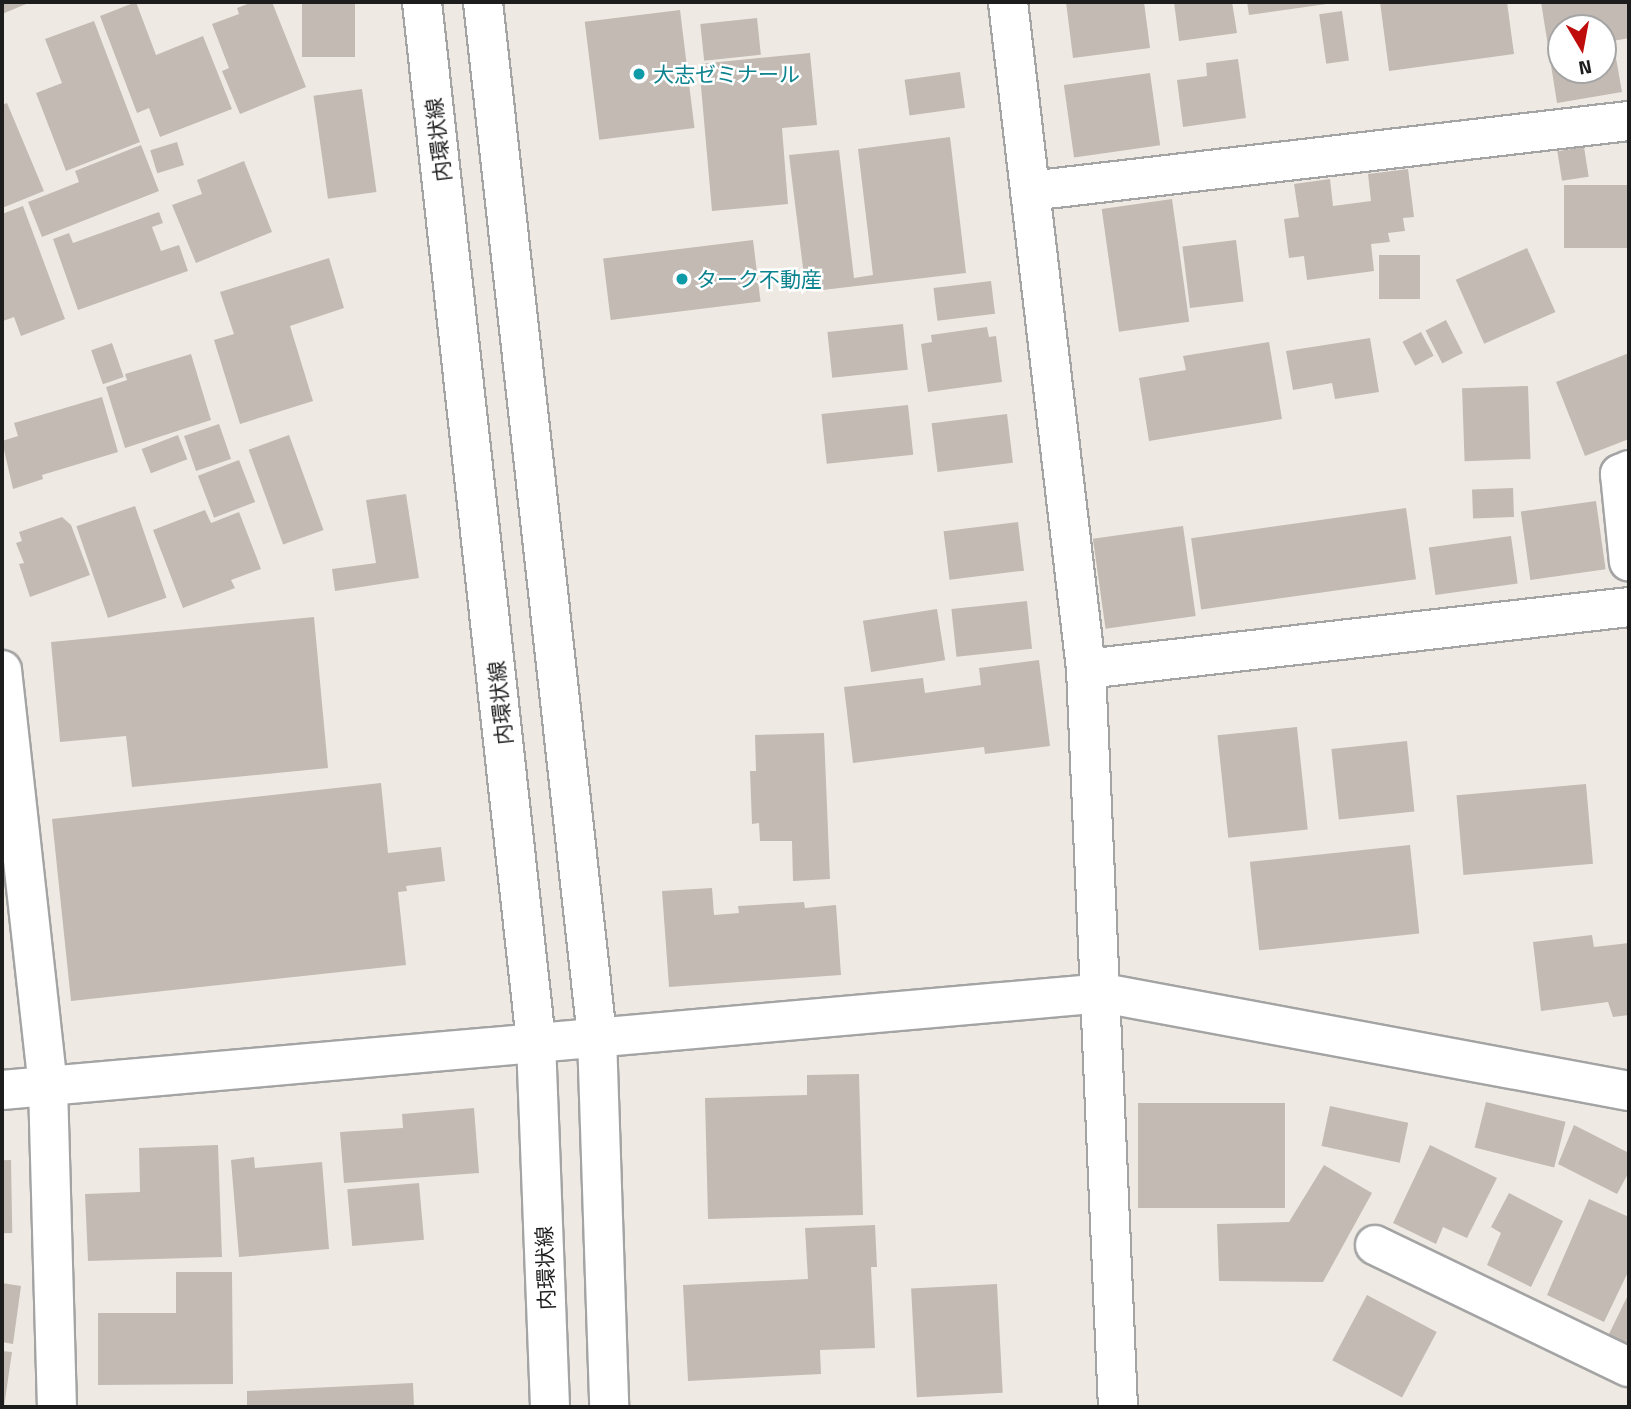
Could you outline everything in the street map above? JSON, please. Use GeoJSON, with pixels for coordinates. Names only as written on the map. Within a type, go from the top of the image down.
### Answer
{"type":"FeatureCollection","features":[{"type":"Feature","properties":{"kind":"street","name":"内環状線"},"geometry":{"type":"LineString","coordinates":[[422,2],[536,1042],[550,1407]]}},
{"type":"Feature","properties":{"kind":"street"},"geometry":{"type":"LineString","coordinates":[[483,2],[597,1037],[609,1407]]}},
{"type":"Feature","properties":{"kind":"street"},"geometry":{"type":"LineString","coordinates":[[1008,2],[1086,669],[1103,993],[1118,1407]]}},
{"type":"Feature","properties":{"kind":"street"},"geometry":{"type":"LineString","coordinates":[[1030,191],[1629,121]]}},
{"type":"Feature","properties":{"kind":"street"},"geometry":{"type":"LineString","coordinates":[[1629,470],[1620,474],[1629,562]]}},
{"type":"Feature","properties":{"kind":"street"},"geometry":{"type":"LineString","coordinates":[[1086,669],[1629,607]]}},
{"type":"Feature","properties":{"kind":"street"},"geometry":{"type":"LineString","coordinates":[[2,670],[48,1086],[57,1407]]}},
{"type":"Feature","properties":{"kind":"street"},"geometry":{"type":"LineString","coordinates":[[2,1090],[1103,993],[1629,1091]]}},
{"type":"Feature","properties":{"kind":"street"},"geometry":{"type":"LineString","coordinates":[[1375,1245],[1629,1367]]}},
{"type":"Feature","properties":{"kind":"building"},"geometry":{"type":"Polygon","coordinates":[[[2,2],[31,2],[2,14],[2,2]]]}},
{"type":"Feature","properties":{"kind":"building"},"geometry":{"type":"Polygon","coordinates":[[[136,2],[156,55],[203,36],[232,109],[160,137],[149,108],[137,113],[100,16],[136,2]]]}},
{"type":"Feature","properties":{"kind":"building"},"geometry":{"type":"Polygon","coordinates":[[[253,2],[272,2],[306,87],[240,114],[222,71],[229,68],[212,24],[239,14],[237,8],[253,2]]]}},
{"type":"Feature","properties":{"kind":"building"},"geometry":{"type":"Polygon","coordinates":[[[302,2],[355,2],[355,57],[302,57],[302,2]]]}},
{"type":"Feature","properties":{"kind":"building"},"geometry":{"type":"Polygon","coordinates":[[[1066,2],[1144,2],[1150,48],[1073,58],[1066,2]]]}},
{"type":"Feature","properties":{"kind":"building"},"geometry":{"type":"Polygon","coordinates":[[[1174,2],[1232,2],[1237,33],[1179,41],[1174,2]]]}},
{"type":"Feature","properties":{"kind":"building"},"geometry":{"type":"Polygon","coordinates":[[[1247,2],[1333,2],[1334,3],[1249,15],[1247,2]]]}},
{"type":"Feature","properties":{"kind":"building"},"geometry":{"type":"Polygon","coordinates":[[[1380,2],[1507,2],[1514,54],[1389,71],[1380,2]]]}},
{"type":"Feature","properties":{"kind":"building"},"geometry":{"type":"Polygon","coordinates":[[[1541,2],[1629,2],[1629,38],[1617,40],[1617,14],[1547,14],[1547,40],[1541,2]]]}},
{"type":"Feature","properties":{"kind":"building","name":"大志ゼミナール"},"geometry":{"type":"Polygon","coordinates":[[[680,10],[695,128],[599,140],[585,22],[680,10]]]}},
{"type":"Feature","properties":{"kind":"building"},"geometry":{"type":"Polygon","coordinates":[[[1342,11],[1349,61],[1326,64],[1319,14],[1342,11]]]}},
{"type":"Feature","properties":{"kind":"building"},"geometry":{"type":"Polygon","coordinates":[[[757,18],[761,55],[704,61],[700,24],[757,18]]]}},
{"type":"Feature","properties":{"kind":"building"},"geometry":{"type":"Polygon","coordinates":[[[94,21],[140,142],[66,171],[36,93],[62,83],[45,39],[94,21]]]}},
{"type":"Feature","properties":{"kind":"building"},"geometry":{"type":"Polygon","coordinates":[[[810,53],[817,125],[782,128],[788,204],[712,211],[699,64],[810,53]]]}},
{"type":"Feature","properties":{"kind":"building"},"geometry":{"type":"Polygon","coordinates":[[[1238,59],[1246,118],[1183,127],[1177,80],[1207,76],[1206,63],[1238,59]]]}},
{"type":"Feature","properties":{"kind":"building"},"geometry":{"type":"Polygon","coordinates":[[[1617,64],[1622,92],[1557,103],[1554,84],[1617,84],[1617,64]]]}},
{"type":"Feature","properties":{"kind":"building"},"geometry":{"type":"Polygon","coordinates":[[[960,72],[965,108],[910,115],[905,80],[960,72]]]}},
{"type":"Feature","properties":{"kind":"building"},"geometry":{"type":"Polygon","coordinates":[[[1150,73],[1160,145],[1074,157],[1064,85],[1150,73]]]}},
{"type":"Feature","properties":{"kind":"building"},"geometry":{"type":"Polygon","coordinates":[[[362,89],[376,192],[328,199],[313,96],[362,89]]]}},
{"type":"Feature","properties":{"kind":"building"},"geometry":{"type":"Polygon","coordinates":[[[7,103],[44,191],[2,208],[2,105],[7,103]]]}},
{"type":"Feature","properties":{"kind":"building"},"geometry":{"type":"Polygon","coordinates":[[[950,137],[966,273],[806,292],[789,155],[839,150],[854,278],[873,275],[858,149],[950,137]]]}},
{"type":"Feature","properties":{"kind":"building"},"geometry":{"type":"Polygon","coordinates":[[[177,142],[184,165],[157,173],[150,150],[177,142]]]}},
{"type":"Feature","properties":{"kind":"building"},"geometry":{"type":"Polygon","coordinates":[[[141,145],[159,191],[42,237],[28,202],[79,182],[75,171],[141,145]]]}},
{"type":"Feature","properties":{"kind":"building"},"geometry":{"type":"Polygon","coordinates":[[[1584,147],[1589,177],[1562,181],[1557,151],[1584,147]]]}},
{"type":"Feature","properties":{"kind":"building"},"geometry":{"type":"Polygon","coordinates":[[[244,161],[272,232],[196,263],[172,205],[202,194],[197,180],[244,161]]]}},
{"type":"Feature","properties":{"kind":"building"},"geometry":{"type":"Polygon","coordinates":[[[1408,169],[1414,217],[1403,218],[1405,231],[1388,233],[1390,242],[1371,244],[1374,271],[1307,280],[1304,256],[1289,258],[1284,219],[1299,217],[1294,184],[1330,179],[1333,206],[1371,201],[1368,174],[1408,169]]]}},
{"type":"Feature","properties":{"kind":"building"},"geometry":{"type":"Polygon","coordinates":[[[1564,185],[1629,185],[1629,248],[1564,248],[1564,185]]]}},
{"type":"Feature","properties":{"kind":"building"},"geometry":{"type":"Polygon","coordinates":[[[1172,199],[1189,322],[1119,332],[1102,209],[1172,199]]]}},
{"type":"Feature","properties":{"kind":"building"},"geometry":{"type":"Polygon","coordinates":[[[23,206],[65,319],[21,336],[14,317],[3,321],[2,316],[2,214],[23,206]]]}},
{"type":"Feature","properties":{"kind":"building"},"geometry":{"type":"Polygon","coordinates":[[[159,212],[163,223],[152,227],[161,251],[179,245],[188,271],[78,310],[53,239],[69,233],[73,243],[159,212]]]}},
{"type":"Feature","properties":{"kind":"building","name":"ターク不動産"},"geometry":{"type":"Polygon","coordinates":[[[753,240],[761,302],[611,320],[603,258],[753,240]]]}},
{"type":"Feature","properties":{"kind":"building"},"geometry":{"type":"Polygon","coordinates":[[[1236,240],[1244,302],[1190,308],[1182,247],[1236,240]]]}},
{"type":"Feature","properties":{"kind":"building"},"geometry":{"type":"Polygon","coordinates":[[[1527,248],[1555,312],[1484,344],[1456,280],[1527,248]]]}},
{"type":"Feature","properties":{"kind":"building"},"geometry":{"type":"Polygon","coordinates":[[[1379,255],[1420,255],[1420,299],[1379,299],[1379,255]]]}},
{"type":"Feature","properties":{"kind":"building"},"geometry":{"type":"Polygon","coordinates":[[[329,258],[344,308],[290,326],[313,401],[240,424],[214,340],[234,334],[220,292],[329,258]]]}},
{"type":"Feature","properties":{"kind":"building"},"geometry":{"type":"Polygon","coordinates":[[[991,281],[995,314],[937,321],[933,288],[991,281]]]}},
{"type":"Feature","properties":{"kind":"building"},"geometry":{"type":"Polygon","coordinates":[[[1446,320],[1463,353],[1442,363],[1426,330],[1446,320]]]}},
{"type":"Feature","properties":{"kind":"building"},"geometry":{"type":"Polygon","coordinates":[[[903,324],[908,370],[832,378],[827,332],[903,324]]]}},
{"type":"Feature","properties":{"kind":"building"},"geometry":{"type":"Polygon","coordinates":[[[987,327],[989,337],[996,336],[1002,382],[928,392],[921,344],[932,342],[931,335],[987,327]]]}},
{"type":"Feature","properties":{"kind":"building"},"geometry":{"type":"Polygon","coordinates":[[[1421,332],[1434,356],[1415,366],[1402,342],[1421,332]]]}},
{"type":"Feature","properties":{"kind":"building"},"geometry":{"type":"Polygon","coordinates":[[[1370,338],[1379,392],[1335,399],[1332,383],[1293,390],[1286,351],[1370,338]]]}},
{"type":"Feature","properties":{"kind":"building"},"geometry":{"type":"Polygon","coordinates":[[[1269,342],[1282,419],[1149,441],[1139,378],[1186,370],[1183,356],[1269,342]]]}},
{"type":"Feature","properties":{"kind":"building"},"geometry":{"type":"Polygon","coordinates":[[[112,343],[124,377],[103,384],[91,350],[112,343]]]}},
{"type":"Feature","properties":{"kind":"building"},"geometry":{"type":"Polygon","coordinates":[[[1629,353],[1629,439],[1585,456],[1556,382],[1629,353]]]}},
{"type":"Feature","properties":{"kind":"building"},"geometry":{"type":"Polygon","coordinates":[[[191,354],[211,420],[125,448],[106,387],[127,380],[125,374],[191,354]]]}},
{"type":"Feature","properties":{"kind":"building"},"geometry":{"type":"Polygon","coordinates":[[[1528,386],[1531,459],[1465,461],[1462,388],[1528,386]]]}},
{"type":"Feature","properties":{"kind":"building"},"geometry":{"type":"Polygon","coordinates":[[[102,397],[118,452],[42,475],[43,479],[13,489],[2,441],[18,436],[14,423],[102,397]]]}},
{"type":"Feature","properties":{"kind":"building"},"geometry":{"type":"Polygon","coordinates":[[[908,405],[913,455],[827,464],[821,414],[908,405]]]}},
{"type":"Feature","properties":{"kind":"building"},"geometry":{"type":"Polygon","coordinates":[[[1007,414],[1013,463],[938,472],[932,423],[1007,414]]]}},
{"type":"Feature","properties":{"kind":"building"},"geometry":{"type":"Polygon","coordinates":[[[219,424],[231,459],[196,471],[184,436],[219,424]]]}},
{"type":"Feature","properties":{"kind":"building"},"geometry":{"type":"Polygon","coordinates":[[[178,435],[187,459],[151,473],[142,449],[178,435]]]}},
{"type":"Feature","properties":{"kind":"building"},"geometry":{"type":"Polygon","coordinates":[[[289,435],[324,530],[283,545],[249,450],[289,435]]]}},
{"type":"Feature","properties":{"kind":"building"},"geometry":{"type":"Polygon","coordinates":[[[239,460],[255,502],[214,518],[198,476],[239,460]]]}},
{"type":"Feature","properties":{"kind":"building"},"geometry":{"type":"Polygon","coordinates":[[[1513,488],[1514,517],[1473,518],[1472,489],[1513,488]]]}},
{"type":"Feature","properties":{"kind":"building"},"geometry":{"type":"Polygon","coordinates":[[[406,494],[419,578],[335,591],[332,569],[376,563],[366,500],[406,494]]]}},
{"type":"Feature","properties":{"kind":"building"},"geometry":{"type":"Polygon","coordinates":[[[1596,501],[1606,569],[1530,580],[1521,512],[1596,501]]]}},
{"type":"Feature","properties":{"kind":"building"},"geometry":{"type":"Polygon","coordinates":[[[135,506],[167,598],[108,618],[76,526],[135,506]]]}},
{"type":"Feature","properties":{"kind":"building"},"geometry":{"type":"Polygon","coordinates":[[[1406,508],[1416,579],[1201,609],[1191,538],[1406,508]]]}},
{"type":"Feature","properties":{"kind":"building"},"geometry":{"type":"Polygon","coordinates":[[[205,510],[211,523],[239,512],[261,569],[231,580],[235,588],[183,608],[153,530],[205,510]]]}},
{"type":"Feature","properties":{"kind":"building"},"geometry":{"type":"Polygon","coordinates":[[[62,517],[71,525],[90,575],[30,597],[19,564],[24,563],[16,543],[22,541],[19,532],[62,517]]]}},
{"type":"Feature","properties":{"kind":"building"},"geometry":{"type":"Polygon","coordinates":[[[1018,522],[1024,571],[950,580],[944,531],[1018,522]]]}},
{"type":"Feature","properties":{"kind":"building"},"geometry":{"type":"Polygon","coordinates":[[[1183,526],[1196,616],[1106,629],[1093,539],[1183,526]]]}},
{"type":"Feature","properties":{"kind":"building"},"geometry":{"type":"Polygon","coordinates":[[[1511,536],[1518,584],[1435,595],[1429,548],[1511,536]]]}},
{"type":"Feature","properties":{"kind":"building"},"geometry":{"type":"Polygon","coordinates":[[[1027,601],[1032,649],[956,657],[951,609],[1027,601]]]}},
{"type":"Feature","properties":{"kind":"building"},"geometry":{"type":"Polygon","coordinates":[[[937,609],[945,660],[871,672],[863,621],[937,609]]]}},
{"type":"Feature","properties":{"kind":"building"},"geometry":{"type":"Polygon","coordinates":[[[314,617],[328,768],[132,787],[126,736],[60,742],[51,642],[314,617]]]}},
{"type":"Feature","properties":{"kind":"building"},"geometry":{"type":"Polygon","coordinates":[[[1039,660],[1050,746],[985,754],[984,747],[853,763],[844,687],[923,678],[925,693],[981,685],[979,668],[1039,660]]]}},
{"type":"Feature","properties":{"kind":"building"},"geometry":{"type":"Polygon","coordinates":[[[1297,727],[1308,829],[1228,838],[1217,735],[1297,727]]]}},
{"type":"Feature","properties":{"kind":"building"},"geometry":{"type":"Polygon","coordinates":[[[824,733],[830,879],[793,881],[792,841],[760,841],[759,823],[752,824],[750,771],[756,771],[755,735],[824,733]]]}},
{"type":"Feature","properties":{"kind":"building"},"geometry":{"type":"Polygon","coordinates":[[[1407,741],[1414,812],[1339,820],[1331,749],[1407,741]]]}},
{"type":"Feature","properties":{"kind":"building"},"geometry":{"type":"Polygon","coordinates":[[[381,783],[388,853],[441,847],[445,881],[406,886],[407,891],[398,892],[406,965],[71,1001],[52,819],[381,783]]]}},
{"type":"Feature","properties":{"kind":"building"},"geometry":{"type":"Polygon","coordinates":[[[1586,784],[1593,864],[1463,875],[1456,795],[1586,784]]]}},
{"type":"Feature","properties":{"kind":"building"},"geometry":{"type":"Polygon","coordinates":[[[1410,845],[1419,934],[1259,950],[1250,862],[1410,845]]]}},
{"type":"Feature","properties":{"kind":"building"},"geometry":{"type":"Polygon","coordinates":[[[712,888],[714,915],[739,913],[738,906],[804,902],[805,908],[836,905],[841,975],[669,987],[662,891],[712,888]]]}},
{"type":"Feature","properties":{"kind":"building"},"geometry":{"type":"Polygon","coordinates":[[[1592,935],[1594,947],[1629,943],[1629,1015],[1613,1017],[1608,1002],[1541,1011],[1533,942],[1592,935]]]}},
{"type":"Feature","properties":{"kind":"building"},"geometry":{"type":"Polygon","coordinates":[[[859,1074],[863,1215],[708,1219],[705,1098],[807,1095],[807,1075],[859,1074]]]}},
{"type":"Feature","properties":{"kind":"building"},"geometry":{"type":"Polygon","coordinates":[[[1486,1102],[1566,1122],[1554,1167],[1475,1148],[1486,1102]]]}},
{"type":"Feature","properties":{"kind":"building"},"geometry":{"type":"Polygon","coordinates":[[[1138,1103],[1285,1103],[1285,1208],[1138,1208],[1138,1103]]]}},
{"type":"Feature","properties":{"kind":"building"},"geometry":{"type":"Polygon","coordinates":[[[1330,1106],[1408,1123],[1400,1163],[1321,1146],[1330,1106]]]}},
{"type":"Feature","properties":{"kind":"building"},"geometry":{"type":"Polygon","coordinates":[[[474,1108],[479,1173],[344,1183],[340,1132],[403,1128],[402,1114],[474,1108]]]}},
{"type":"Feature","properties":{"kind":"building"},"geometry":{"type":"Polygon","coordinates":[[[1574,1125],[1629,1153],[1629,1172],[1617,1194],[1558,1164],[1574,1125]]]}},
{"type":"Feature","properties":{"kind":"building"},"geometry":{"type":"Polygon","coordinates":[[[218,1145],[222,1257],[88,1261],[85,1194],[140,1192],[139,1148],[218,1145]]]}},
{"type":"Feature","properties":{"kind":"building"},"geometry":{"type":"Polygon","coordinates":[[[1430,1145],[1497,1178],[1467,1238],[1443,1227],[1436,1244],[1393,1223],[1430,1145]]]}},
{"type":"Feature","properties":{"kind":"building"},"geometry":{"type":"Polygon","coordinates":[[[254,1157],[255,1168],[322,1162],[329,1249],[239,1257],[231,1160],[254,1157]]]}},
{"type":"Feature","properties":{"kind":"building"},"geometry":{"type":"Polygon","coordinates":[[[2,1160],[11,1160],[12,1233],[3,1233],[2,1160]]]}},
{"type":"Feature","properties":{"kind":"building"},"geometry":{"type":"Polygon","coordinates":[[[1324,1165],[1372,1193],[1323,1282],[1219,1281],[1217,1224],[1289,1222],[1324,1165]]]}},
{"type":"Feature","properties":{"kind":"building"},"geometry":{"type":"Polygon","coordinates":[[[419,1183],[424,1240],[352,1246],[347,1189],[419,1183]]]}},
{"type":"Feature","properties":{"kind":"building"},"geometry":{"type":"Polygon","coordinates":[[[1509,1193],[1563,1221],[1531,1287],[1487,1265],[1501,1233],[1491,1227],[1509,1193]]]}},
{"type":"Feature","properties":{"kind":"building"},"geometry":{"type":"Polygon","coordinates":[[[1589,1199],[1629,1217],[1629,1270],[1604,1322],[1547,1295],[1589,1199]]]}},
{"type":"Feature","properties":{"kind":"building"},"geometry":{"type":"Polygon","coordinates":[[[875,1225],[877,1267],[871,1267],[875,1348],[820,1350],[821,1374],[688,1381],[683,1285],[808,1279],[805,1228],[875,1225]]]}},
{"type":"Feature","properties":{"kind":"building"},"geometry":{"type":"Polygon","coordinates":[[[176,1272],[232,1272],[233,1384],[98,1385],[98,1313],[176,1313],[176,1272]]]}},
{"type":"Feature","properties":{"kind":"building"},"geometry":{"type":"Polygon","coordinates":[[[2,1283],[21,1286],[13,1344],[2,1342],[2,1283]]]}},
{"type":"Feature","properties":{"kind":"building"},"geometry":{"type":"Polygon","coordinates":[[[997,1284],[1003,1393],[917,1397],[911,1289],[997,1284]]]}},
{"type":"Feature","properties":{"kind":"building"},"geometry":{"type":"Polygon","coordinates":[[[1629,1293],[1629,1347],[1608,1336],[1629,1293]]]}},
{"type":"Feature","properties":{"kind":"building"},"geometry":{"type":"Polygon","coordinates":[[[1367,1295],[1437,1332],[1402,1397],[1332,1360],[1367,1295]]]}},
{"type":"Feature","properties":{"kind":"building"},"geometry":{"type":"Polygon","coordinates":[[[2,1351],[12,1352],[4,1407],[2,1407],[2,1351]]]}},
{"type":"Feature","properties":{"kind":"building"},"geometry":{"type":"Polygon","coordinates":[[[413,1383],[414,1407],[247,1407],[247,1391],[413,1383]]]}},
{"type":"Feature","properties":{"kind":"place","name":"大志ゼミナール"},"geometry":{"type":"Point","coordinates":[639,74]}},
{"type":"Feature","properties":{"kind":"place","name":"ターク不動産"},"geometry":{"type":"Point","coordinates":[682,279]}}]}
